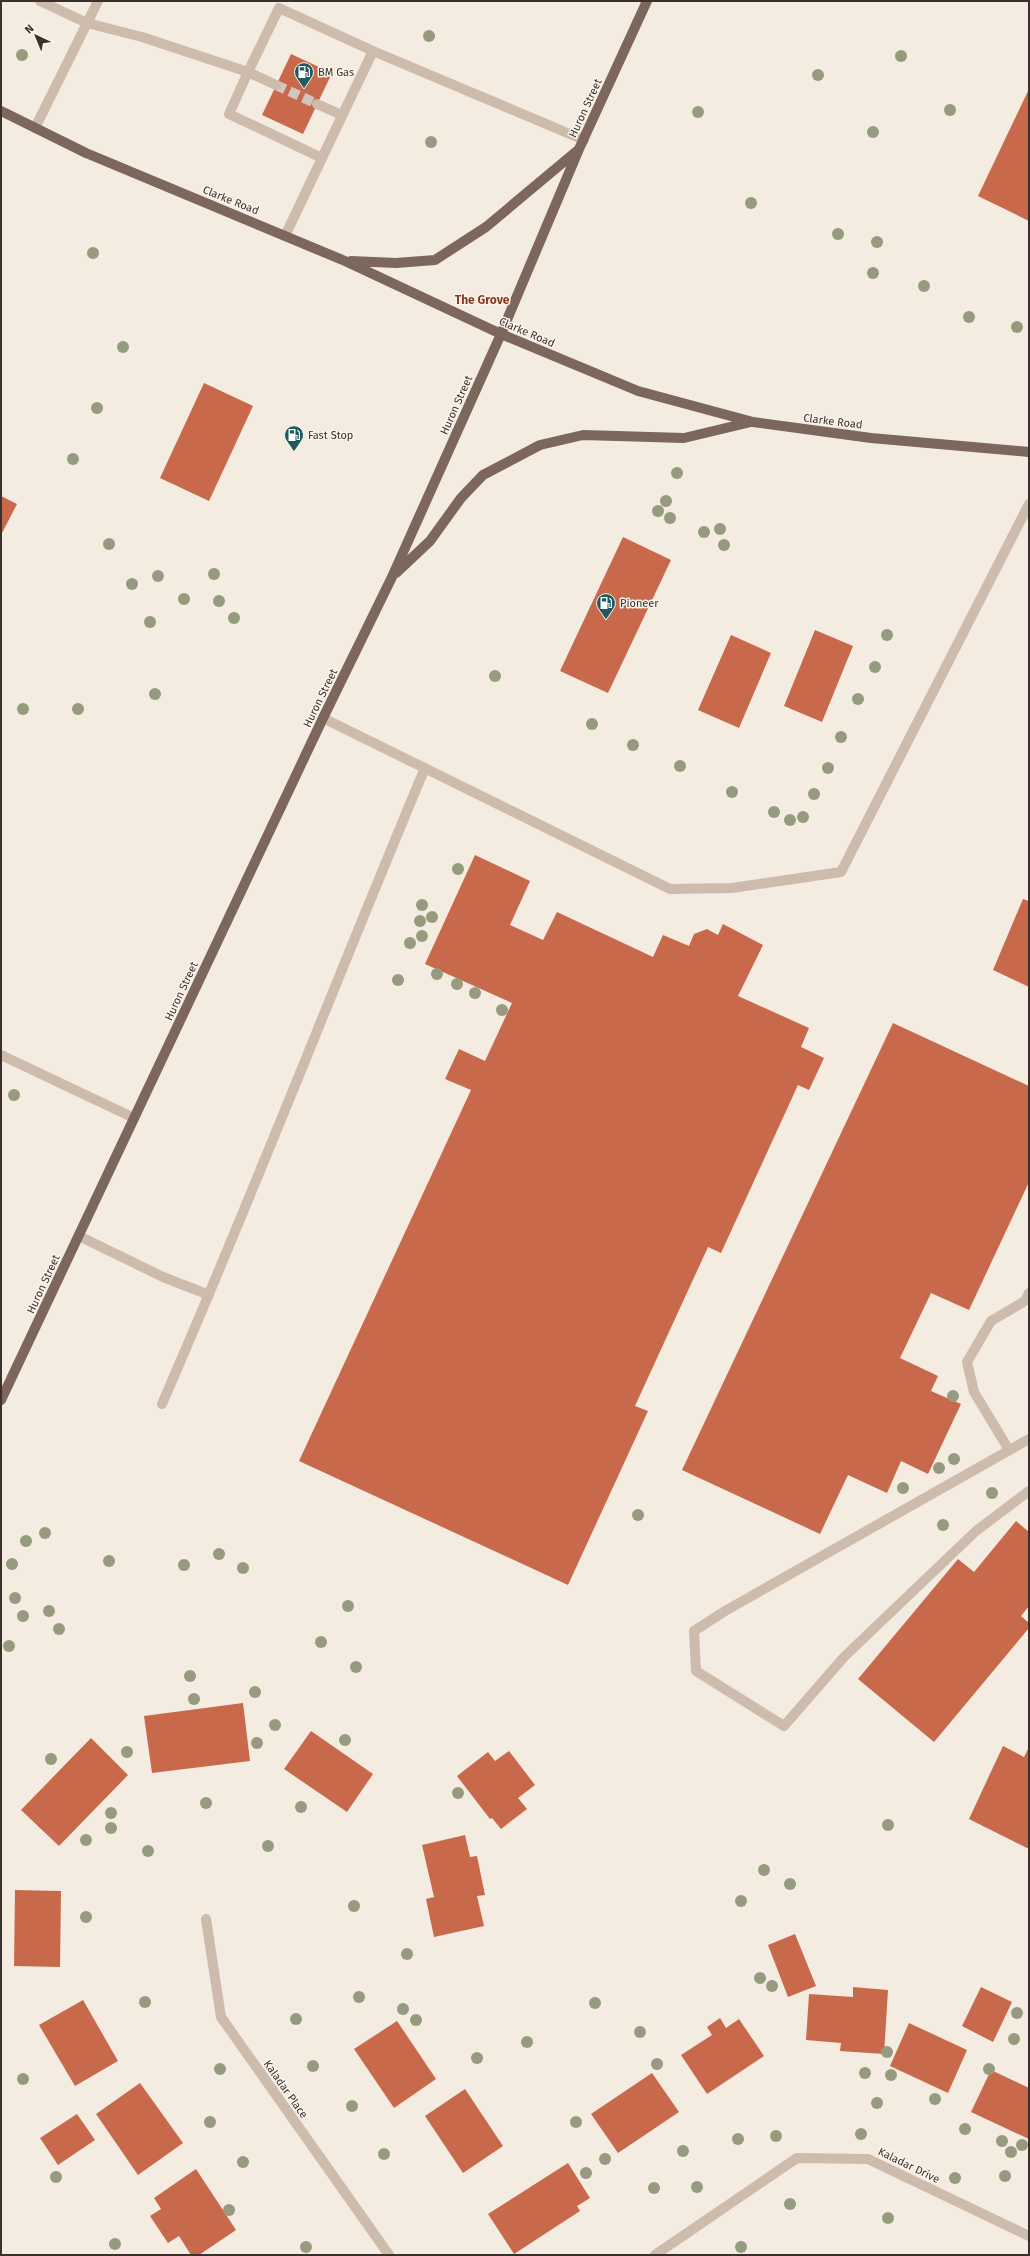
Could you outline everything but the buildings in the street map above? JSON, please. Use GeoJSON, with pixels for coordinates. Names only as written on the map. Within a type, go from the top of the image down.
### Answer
{"type":"FeatureCollection","features":[{"type":"Feature","properties":{"kind":"main road","name":"Huron Street"},"geometry":{"type":"LineString","coordinates":[[1,1400],[323,718],[392,577],[501,334],[582,145],[647,1]]}},
{"type":"Feature","properties":{"kind":"main road","name":"Clarke Road"},"geometry":{"type":"LineString","coordinates":[[1,111],[86,154],[345,261],[501,334],[638,391],[753,422],[871,438],[1029,452]]}},
{"type":"Feature","properties":{"kind":"main road"},"geometry":{"type":"LineString","coordinates":[[345,261],[396,263],[435,260],[486,227],[582,145]]}},
{"type":"Feature","properties":{"kind":"main road"},"geometry":{"type":"LineString","coordinates":[[392,577],[430,541],[460,498],[483,475],[540,445],[583,435],[684,438],[753,422]]}},
{"type":"Feature","properties":{"kind":"street"},"geometry":{"type":"LineString","coordinates":[[40,1],[87,23],[142,36],[248,72],[276,85]]}},
{"type":"Feature","properties":{"kind":"street"},"geometry":{"type":"LineString","coordinates":[[35,128],[98,1]]}},
{"type":"Feature","properties":{"kind":"street"},"geometry":{"type":"LineString","coordinates":[[322,158],[229,114],[279,8],[582,145]]}},
{"type":"Feature","properties":{"kind":"street"},"geometry":{"type":"LineString","coordinates":[[285,236],[373,51]]}},
{"type":"Feature","properties":{"kind":"street"},"geometry":{"type":"LineString","coordinates":[[317,104],[342,115]]}},
{"type":"Feature","properties":{"kind":"street"},"geometry":{"type":"LineString","coordinates":[[323,718],[670,889],[732,888],[841,872],[1029,504]]}},
{"type":"Feature","properties":{"kind":"street"},"geometry":{"type":"LineString","coordinates":[[162,1404],[209,1295],[425,768]]}},
{"type":"Feature","properties":{"kind":"street"},"geometry":{"type":"LineString","coordinates":[[1,1055],[134,1118]]}},
{"type":"Feature","properties":{"kind":"street"},"geometry":{"type":"LineString","coordinates":[[79,1236],[163,1277],[209,1295]]}},
{"type":"Feature","properties":{"kind":"street"},"geometry":{"type":"LineString","coordinates":[[1009,1450],[974,1392],[967,1362],[991,1321],[1026,1300],[1029,1293]]}},
{"type":"Feature","properties":{"kind":"street"},"geometry":{"type":"LineString","coordinates":[[1029,1439],[724,1611],[694,1632],[696,1671],[784,1726],[844,1657],[976,1531],[1029,1491]]}},
{"type":"Feature","properties":{"kind":"street","name":"Kaladar Place"},"geometry":{"type":"LineString","coordinates":[[206,1919],[221,2017],[389,2255]]}},
{"type":"Feature","properties":{"kind":"street","name":"Kaladar Drive"},"geometry":{"type":"LineString","coordinates":[[655,2255],[797,2158],[868,2159],[1029,2236]]}},
{"type":"Feature","properties":{"kind":"tunnel"},"geometry":{"type":"LineString","coordinates":[[276,85],[317,104]]}},
{"type":"Feature","properties":{"kind":"place","name":"BM Gas"},"geometry":{"type":"Point","coordinates":[304,89]}},
{"type":"Feature","properties":{"kind":"place","name":"Fast Stop"},"geometry":{"type":"Point","coordinates":[294,452]}},
{"type":"Feature","properties":{"kind":"place","name":"Pioneer"},"geometry":{"type":"Point","coordinates":[606,620]}},
{"type":"Feature","properties":{"kind":"district","name":"The Grove"},"geometry":{"type":"Point","coordinates":[482,300]}}]}
